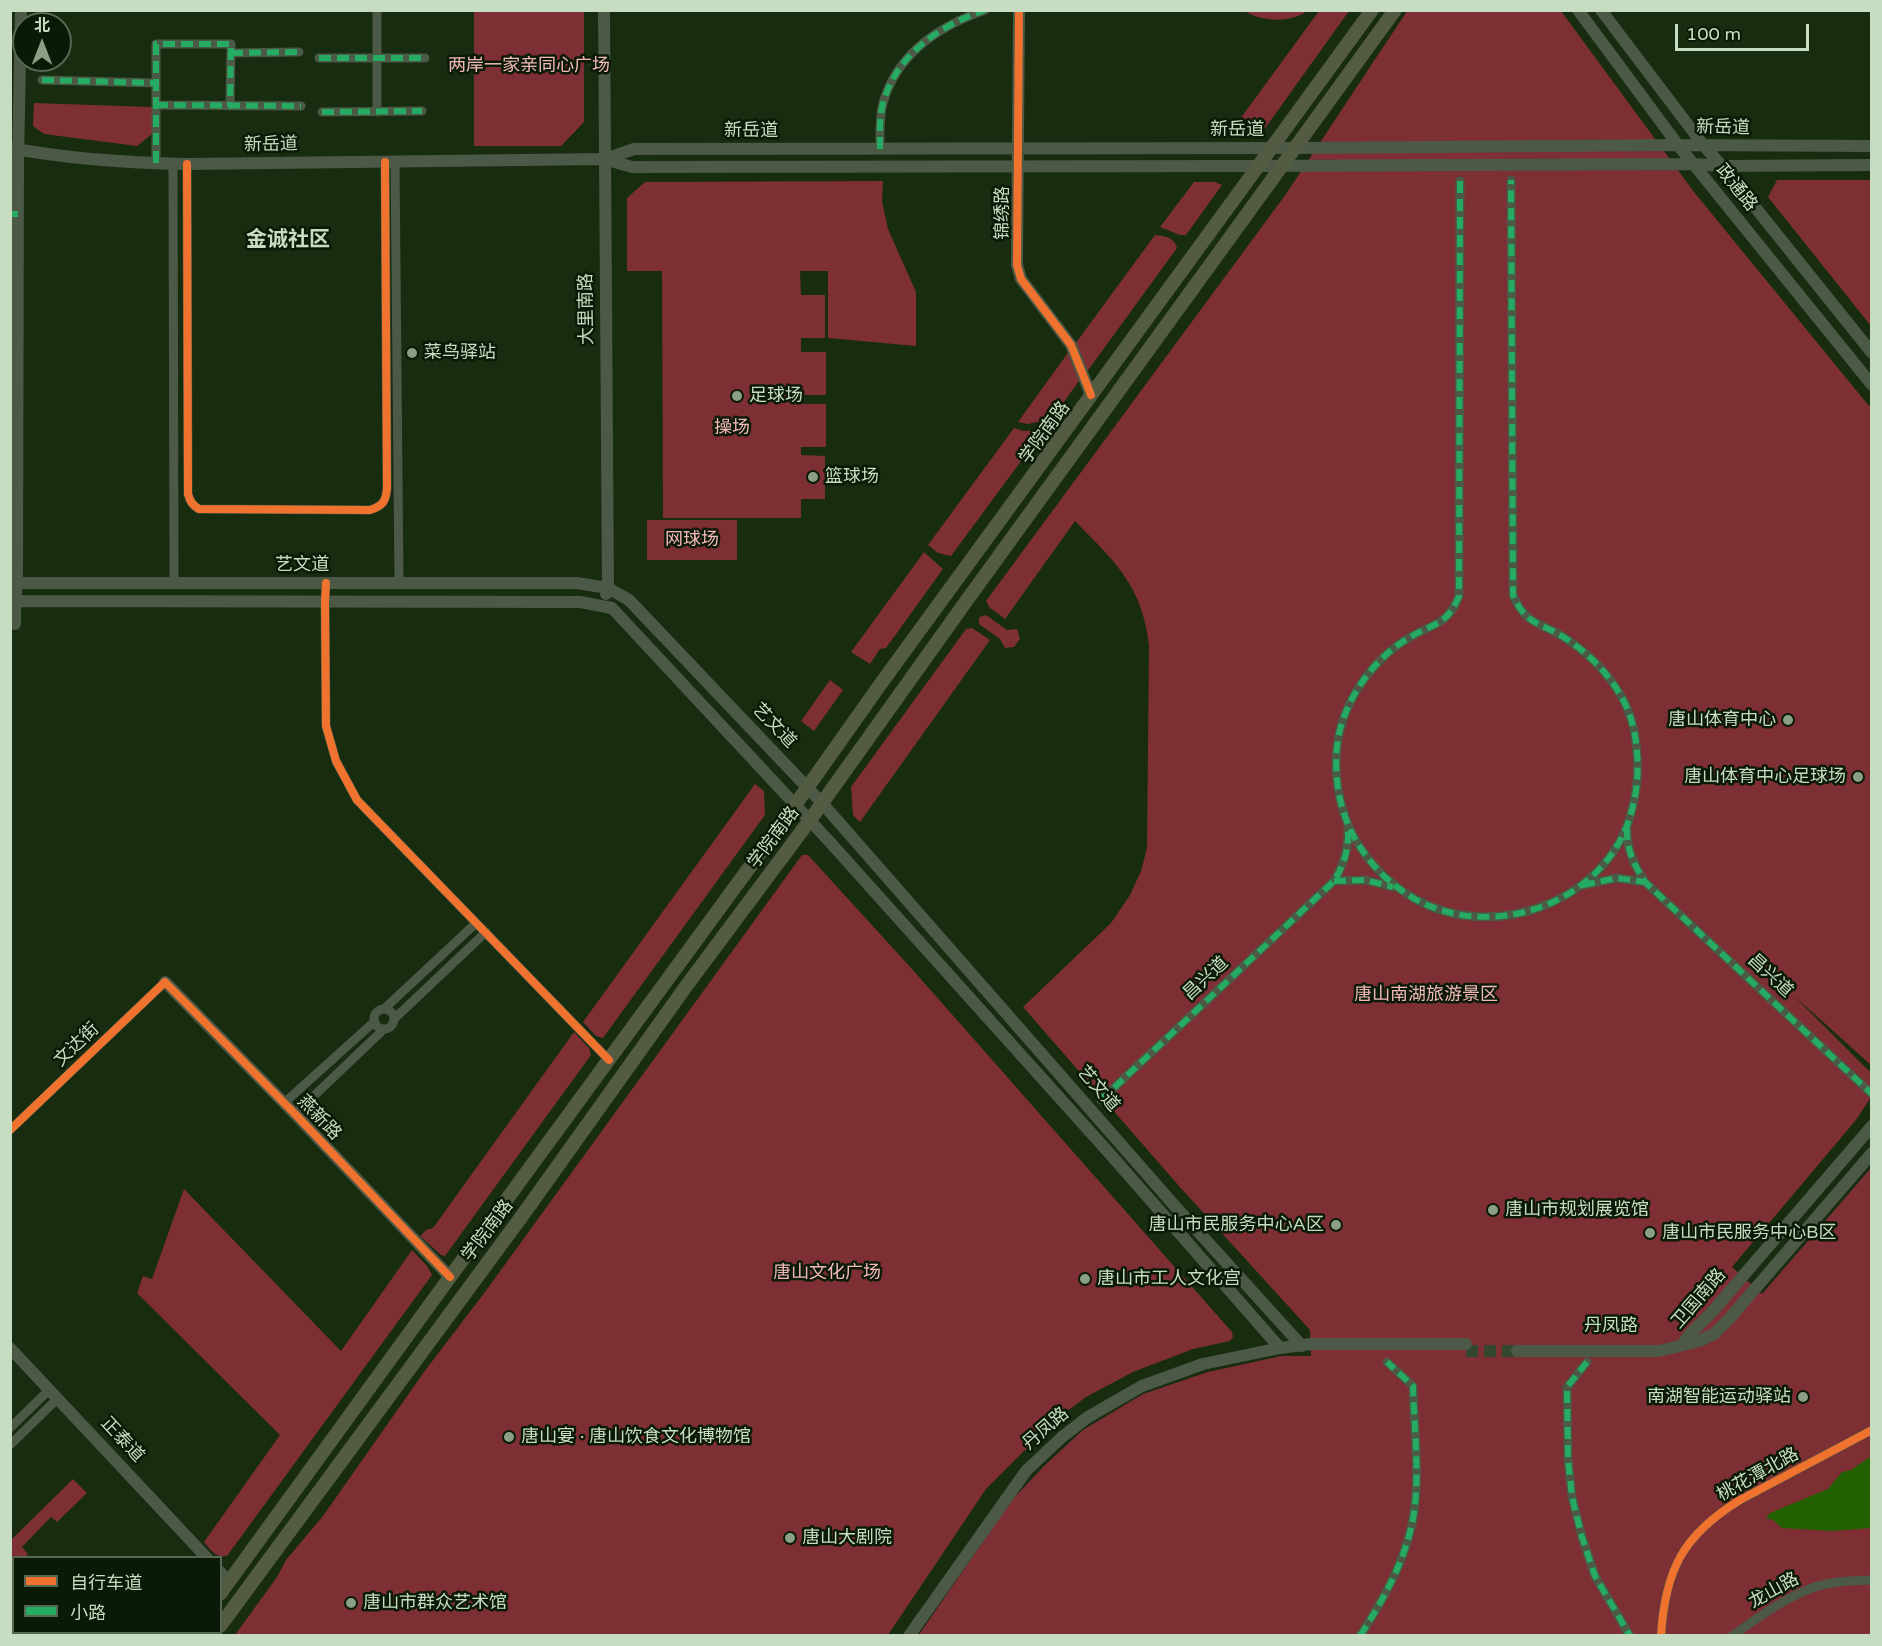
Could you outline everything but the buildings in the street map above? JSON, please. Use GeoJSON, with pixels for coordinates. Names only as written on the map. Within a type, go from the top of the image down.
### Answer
{"type":"FeatureCollection","features":[{"type":"Feature","properties":{"kind":"main road"},"geometry":{"type":"LineString","coordinates":[[15,624],[13,601],[14,214],[21,10]]}},
{"type":"Feature","properties":{"kind":"main road","name":"大里南路"},"geometry":{"type":"LineString","coordinates":[[601,606],[608,588],[604,10]]}},
{"type":"Feature","properties":{"kind":"main road","name":"锦绣路"},"geometry":{"type":"LineString","coordinates":[[1019,10],[1017,265],[1022,279],[1071,345],[1091,395]]}},
{"type":"Feature","properties":{"kind":"main road","name":"学院南路"},"geometry":{"type":"LineString","coordinates":[[225,1577],[609,1060],[1372,10]]}},
{"type":"Feature","properties":{"kind":"main road","name":"学院南路"},"geometry":{"type":"LineString","coordinates":[[222,1623],[810,820],[981,580],[1395,10]]}},
{"type":"Feature","properties":{"kind":"main road","name":"政通路"},"geometry":{"type":"LineString","coordinates":[[1578,10],[1678,145],[1869,376]]}},
{"type":"Feature","properties":{"kind":"main road","name":"政通路"},"geometry":{"type":"LineString","coordinates":[[1601,10],[1704,146],[1872,353]]}},
{"type":"Feature","properties":{"kind":"main road","name":"新岳道"},"geometry":{"type":"LineString","coordinates":[[604,159],[634,149],[1872,146]]}},
{"type":"Feature","properties":{"kind":"main road","name":"新岳道"},"geometry":{"type":"LineString","coordinates":[[15,149],[79,158],[173,164],[604,159],[632,167],[1872,165]]}},
{"type":"Feature","properties":{"kind":"main road","name":"艺文道"},"geometry":{"type":"LineString","coordinates":[[14,583],[577,583],[608,588],[629,600],[822,803],[1174,1204],[1302,1346]]}},
{"type":"Feature","properties":{"kind":"main road","name":"艺文道"},"geometry":{"type":"LineString","coordinates":[[13,601],[580,602],[612,608],[810,820],[1083,1123],[1280,1348]]}},
{"type":"Feature","properties":{"kind":"main road","name":"燕新路"},"geometry":{"type":"LineString","coordinates":[[165,982],[450,1277]]}},
{"type":"Feature","properties":{"kind":"main road"},"geometry":{"type":"LineString","coordinates":[[1083,1123],[1094,1112]]}},
{"type":"Feature","properties":{"kind":"main road","name":"卫国南路"},"geometry":{"type":"LineString","coordinates":[[1683,1344],[1689,1334],[1712,1312],[1872,1126]]}},
{"type":"Feature","properties":{"kind":"main road","name":"卫国南路"},"geometry":{"type":"LineString","coordinates":[[1683,1344],[1699,1341],[1714,1334],[1729,1319],[1872,1153]]}},
{"type":"Feature","properties":{"kind":"main road","name":"丹凤路"},"geometry":{"type":"LineString","coordinates":[[1517,1348],[1683,1344]]}},
{"type":"Feature","properties":{"kind":"main road","name":"丹凤路"},"geometry":{"type":"LineString","coordinates":[[909,1635],[1026,1471],[1062,1437],[1088,1417],[1142,1386],[1203,1364],[1280,1348],[1302,1346],[1466,1348],[1305,1351],[1280,1348]]}},
{"type":"Feature","properties":{"kind":"main road","name":"正泰道"},"geometry":{"type":"LineString","coordinates":[[10,1348],[206,1556]]}},
{"type":"Feature","properties":{"kind":"street"},"geometry":{"type":"LineString","coordinates":[[377,10],[377,112]]}},
{"type":"Feature","properties":{"kind":"street"},"geometry":{"type":"LineString","coordinates":[[880,149],[882,105],[901,64],[935,34],[985,10]]}},
{"type":"Feature","properties":{"kind":"street"},"geometry":{"type":"LineString","coordinates":[[156,163],[156,44],[231,44],[230,106]]}},
{"type":"Feature","properties":{"kind":"street"},"geometry":{"type":"LineString","coordinates":[[231,53],[299,52]]}},
{"type":"Feature","properties":{"kind":"street"},"geometry":{"type":"LineString","coordinates":[[319,58],[425,58]]}},
{"type":"Feature","properties":{"kind":"street"},"geometry":{"type":"LineString","coordinates":[[42,80],[156,83]]}},
{"type":"Feature","properties":{"kind":"street"},"geometry":{"type":"LineString","coordinates":[[156,105],[301,106]]}},
{"type":"Feature","properties":{"kind":"street"},"geometry":{"type":"LineString","coordinates":[[322,112],[422,111]]}},
{"type":"Feature","properties":{"kind":"street"},"geometry":{"type":"LineString","coordinates":[[188,164],[189,500],[194,507],[199,509],[370,510],[379,507],[386,500],[387,488],[390,162]]}},
{"type":"Feature","properties":{"kind":"street"},"geometry":{"type":"LineString","coordinates":[[390,162],[399,582]]}},
{"type":"Feature","properties":{"kind":"street"},"geometry":{"type":"LineString","coordinates":[[173,164],[174,583]]}},
{"type":"Feature","properties":{"kind":"street"},"geometry":{"type":"LineString","coordinates":[[1460,182],[1459,596],[1450,614],[1440,624],[1411,636],[1386,655],[1365,678],[1349,705],[1340,734],[1336,765],[1339,796],[1348,826],[1361,850],[1378,871],[1399,889],[1427,905],[1458,915],[1491,918],[1523,913],[1554,902],[1581,885],[1600,868],[1627,825],[1636,795],[1639,764],[1635,733],[1625,704],[1609,677],[1588,654],[1563,636],[1534,623],[1522,613],[1513,596],[1511,180]]}},
{"type":"Feature","properties":{"kind":"street"},"geometry":{"type":"LineString","coordinates":[[326,583],[326,726],[336,761],[357,800],[609,1060]]}},
{"type":"Feature","properties":{"kind":"street"},"geometry":{"type":"LineString","coordinates":[[1627,825],[1627,841],[1636,868],[1645,882]]}},
{"type":"Feature","properties":{"kind":"street"},"geometry":{"type":"LineString","coordinates":[[1334,881],[1340,871],[1349,844],[1348,826]]}},
{"type":"Feature","properties":{"kind":"street"},"geometry":{"type":"LineString","coordinates":[[1581,885],[1617,878],[1645,882]]}},
{"type":"Feature","properties":{"kind":"street"},"geometry":{"type":"LineString","coordinates":[[1334,881],[1365,880],[1399,889]]}},
{"type":"Feature","properties":{"kind":"street","name":"昌兴道"},"geometry":{"type":"LineString","coordinates":[[1101,1100],[1334,881]]}},
{"type":"Feature","properties":{"kind":"street","name":"昌兴道"},"geometry":{"type":"LineString","coordinates":[[1645,882],[1872,1094]]}},
{"type":"Feature","properties":{"kind":"street"},"geometry":{"type":"LineString","coordinates":[[284,1103],[374,1022],[375,1012],[384,1008],[476,923]]}},
{"type":"Feature","properties":{"kind":"street"},"geometry":{"type":"LineString","coordinates":[[295,1114],[384,1029],[391,1026],[394,1019],[486,933]]}},
{"type":"Feature","properties":{"kind":"street","name":"文达街"},"geometry":{"type":"LineString","coordinates":[[10,1130],[165,982]]}},
{"type":"Feature","properties":{"kind":"street"},"geometry":{"type":"LineString","coordinates":[[384,1008],[390,1011],[394,1019]]}},
{"type":"Feature","properties":{"kind":"street"},"geometry":{"type":"LineString","coordinates":[[374,1022],[378,1027],[384,1029]]}},
{"type":"Feature","properties":{"kind":"street"},"geometry":{"type":"LineString","coordinates":[[1360,1635],[1382,1601],[1398,1569],[1412,1522],[1415,1502],[1413,1386],[1387,1362]]}},
{"type":"Feature","properties":{"kind":"street"},"geometry":{"type":"LineString","coordinates":[[1587,1362],[1568,1387],[1568,1459],[1572,1497],[1595,1576],[1630,1635]]}},
{"type":"Feature","properties":{"kind":"street"},"geometry":{"type":"LineString","coordinates":[[10,1428],[54,1394]]}},
{"type":"Feature","properties":{"kind":"street"},"geometry":{"type":"LineString","coordinates":[[10,1444],[54,1394]]}},
{"type":"Feature","properties":{"kind":"street","name":"桃花潭北路"},"geometry":{"type":"LineString","coordinates":[[1661,1635],[1662,1610],[1671,1575],[1678,1558],[1704,1526],[1740,1500],[1872,1430]]}},
{"type":"Feature","properties":{"kind":"street","name":"龙山路"},"geometry":{"type":"LineString","coordinates":[[1732,1635],[1794,1596],[1813,1587],[1836,1582],[1872,1580]]}},
{"type":"Feature","properties":{"kind":"green space","name":"两岸一家亲同心广场"},"geometry":{"type":"Polygon","coordinates":[[[474,11],[584,11],[584,122],[561,146],[474,146],[474,11]]]}},
{"type":"Feature","properties":{"kind":"green space"},"geometry":{"type":"Polygon","coordinates":[[[1245,11],[1307,11],[1293,18],[1276,20],[1252,15],[1245,11]]]}},
{"type":"Feature","properties":{"kind":"green space"},"geometry":{"type":"Polygon","coordinates":[[[1319,11],[1349,11],[1266,127],[1256,134],[1229,134],[1319,11]]]}},
{"type":"Feature","properties":{"kind":"green space","name":"唐山南湖旅游景区"},"geometry":{"type":"Polygon","coordinates":[[[1407,11],[1561,11],[1694,192],[1869,406],[1871,404],[1871,1065],[1793,995],[1871,1073],[1871,1097],[1856,1120],[1732,1267],[1762,1294],[1871,1168],[1871,1635],[918,1636],[1011,1501],[1083,1430],[1143,1394],[1208,1372],[1281,1356],[1311,1356],[1310,1330],[1179,1186],[1023,1007],[1111,923],[1130,895],[1141,871],[1147,848],[1149,645],[1140,606],[1133,590],[1114,562],[1075,521],[1005,619],[989,607],[986,601],[1286,194],[1407,11]]]}},
{"type":"Feature","properties":{"kind":"green space"},"geometry":{"type":"Polygon","coordinates":[[[34,103],[152,107],[152,134],[137,146],[44,134],[33,126],[34,103]]]}},
{"type":"Feature","properties":{"kind":"green space"},"geometry":{"type":"Polygon","coordinates":[[[1777,180],[1871,180],[1871,326],[1768,197],[1777,180]]]}},
{"type":"Feature","properties":{"kind":"green space","name":"操场"},"geometry":{"type":"Polygon","coordinates":[[[883,181],[882,201],[888,229],[916,292],[916,346],[828,338],[828,271],[800,271],[801,295],[825,295],[825,338],[801,338],[801,352],[826,352],[826,395],[801,395],[801,404],[826,404],[826,447],[801,447],[801,455],[825,456],[825,499],[801,499],[801,518],[663,518],[662,271],[627,271],[627,198],[645,182],[883,181]]]}},
{"type":"Feature","properties":{"kind":"green space"},"geometry":{"type":"Polygon","coordinates":[[[1194,182],[1215,182],[1222,185],[1186,235],[1160,227],[1194,182]]]}},
{"type":"Feature","properties":{"kind":"green space"},"geometry":{"type":"Polygon","coordinates":[[[1155,235],[1171,239],[1177,248],[1086,373],[1075,344],[1155,235]]]}},
{"type":"Feature","properties":{"kind":"green space"},"geometry":{"type":"Polygon","coordinates":[[[1070,350],[1081,378],[1052,419],[1027,424],[1018,422],[1070,350]]]}},
{"type":"Feature","properties":{"kind":"green space"},"geometry":{"type":"Polygon","coordinates":[[[1014,428],[1023,431],[1044,430],[951,556],[938,553],[928,545],[1014,428]]]}},
{"type":"Feature","properties":{"kind":"green space","name":"网球场"},"geometry":{"type":"Polygon","coordinates":[[[647,520],[737,520],[737,560],[647,560],[647,520]]]}},
{"type":"Feature","properties":{"kind":"green space"},"geometry":{"type":"Polygon","coordinates":[[[924,552],[943,569],[886,648],[880,649],[870,664],[851,652],[924,552]]]}},
{"type":"Feature","properties":{"kind":"green space"},"geometry":{"type":"Polygon","coordinates":[[[986,615],[1007,630],[1017,629],[1020,639],[1014,647],[1005,648],[1000,639],[979,624],[979,617],[986,615]]]}},
{"type":"Feature","properties":{"kind":"green space"},"geometry":{"type":"Polygon","coordinates":[[[972,628],[990,640],[860,822],[853,815],[851,787],[966,629],[972,628]]]}},
{"type":"Feature","properties":{"kind":"green space"},"geometry":{"type":"Polygon","coordinates":[[[830,680],[843,690],[814,731],[801,721],[830,680]]]}},
{"type":"Feature","properties":{"kind":"green space"},"geometry":{"type":"Polygon","coordinates":[[[755,784],[764,791],[765,815],[603,1038],[596,1036],[583,1022],[755,784]]]}},
{"type":"Feature","properties":{"kind":"green space","name":"唐山文化广场"},"geometry":{"type":"Polygon","coordinates":[[[802,855],[808,855],[912,969],[1232,1332],[1233,1337],[1230,1341],[1193,1349],[1133,1372],[1086,1397],[1054,1421],[986,1489],[888,1635],[235,1635],[277,1577],[286,1560],[323,1516],[424,1372],[485,1292],[802,855]]]}},
{"type":"Feature","properties":{"kind":"green space"},"geometry":{"type":"Polygon","coordinates":[[[574,1032],[589,1048],[591,1055],[445,1256],[441,1255],[420,1236],[426,1230],[433,1228],[574,1032]]]}},
{"type":"Feature","properties":{"kind":"green space"},"geometry":{"type":"Polygon","coordinates":[[[184,1189],[341,1351],[412,1250],[432,1275],[227,1556],[216,1555],[204,1542],[280,1435],[137,1293],[143,1276],[152,1279],[184,1189]]]}},
{"type":"Feature","properties":{"kind":"green space"},"geometry":{"type":"Polygon","coordinates":[[[73,1479],[87,1493],[57,1522],[51,1517],[22,1547],[28,1554],[26,1556],[12,1556],[12,1634],[56,1634],[54,1635],[11,1635],[11,1540],[73,1479]]]}},
{"type":"Feature","properties":{"kind":"shaded area"},"geometry":{"type":"Polygon","coordinates":[[[1871,1456],[1871,1528],[1832,1531],[1782,1528],[1773,1520],[1766,1518],[1770,1513],[1828,1489],[1842,1472],[1851,1470],[1871,1456]]]}},
{"type":"Feature","properties":{"kind":"tunnel"},"geometry":{"type":"LineString","coordinates":[[1466,1351],[1517,1351]]}},
{"type":"Feature","properties":{"kind":"marked path"},"geometry":{"type":"LineString","coordinates":[[880,149],[880,120],[883,103],[898,70],[909,56],[936,34],[952,24],[985,10]]}},
{"type":"Feature","properties":{"kind":"marked path"},"geometry":{"type":"LineString","coordinates":[[156,163],[156,44],[231,44],[230,106]]}},
{"type":"Feature","properties":{"kind":"marked path"},"geometry":{"type":"LineString","coordinates":[[231,53],[299,52]]}},
{"type":"Feature","properties":{"kind":"marked path"},"geometry":{"type":"LineString","coordinates":[[319,58],[425,58]]}},
{"type":"Feature","properties":{"kind":"marked path"},"geometry":{"type":"LineString","coordinates":[[42,80],[156,83]]}},
{"type":"Feature","properties":{"kind":"marked path"},"geometry":{"type":"LineString","coordinates":[[156,105],[301,106]]}},
{"type":"Feature","properties":{"kind":"marked path"},"geometry":{"type":"LineString","coordinates":[[322,112],[422,111]]}},
{"type":"Feature","properties":{"kind":"marked path"},"geometry":{"type":"LineString","coordinates":[[1460,181],[1459,596],[1445,618],[1399,644],[1375,665],[1365,678],[1343,719],[1337,747],[1336,774],[1340,800],[1348,825],[1373,865],[1388,880],[1415,899],[1444,911],[1476,917],[1507,915],[1538,908],[1567,895],[1593,876],[1613,852],[1628,823],[1637,780],[1637,758],[1632,721],[1619,693],[1601,668],[1578,647],[1523,613],[1513,595],[1511,180]]}},
{"type":"Feature","properties":{"kind":"marked path"},"geometry":{"type":"LineString","coordinates":[[10,214],[18,214]]}},
{"type":"Feature","properties":{"kind":"marked path"},"geometry":{"type":"LineString","coordinates":[[1627,828],[1632,856],[1645,882],[1872,1094]]}},
{"type":"Feature","properties":{"kind":"marked path"},"geometry":{"type":"LineString","coordinates":[[1101,1100],[1334,881],[1345,856],[1348,829]]}},
{"type":"Feature","properties":{"kind":"marked path"},"geometry":{"type":"LineString","coordinates":[[1583,885],[1617,878],[1645,882]]}},
{"type":"Feature","properties":{"kind":"marked path"},"geometry":{"type":"LineString","coordinates":[[1334,881],[1365,880],[1393,887]]}},
{"type":"Feature","properties":{"kind":"marked path"},"geometry":{"type":"LineString","coordinates":[[1360,1636],[1398,1568],[1415,1508],[1417,1473],[1413,1386],[1387,1362]]}},
{"type":"Feature","properties":{"kind":"marked path"},"geometry":{"type":"LineString","coordinates":[[1587,1362],[1567,1387],[1568,1459],[1572,1497],[1595,1576],[1630,1636]]}},
{"type":"Feature","properties":{"kind":"cycle path"},"geometry":{"type":"LineString","coordinates":[[1019,10],[1017,265],[1021,279],[1071,345],[1091,395]]}},
{"type":"Feature","properties":{"kind":"cycle path"},"geometry":{"type":"LineString","coordinates":[[187,164],[188,494],[191,501],[199,509],[370,510],[383,502],[387,488],[385,162]]}},
{"type":"Feature","properties":{"kind":"cycle path"},"geometry":{"type":"LineString","coordinates":[[326,583],[326,726],[336,761],[357,800],[609,1060]]}},
{"type":"Feature","properties":{"kind":"cycle path"},"geometry":{"type":"LineString","coordinates":[[10,1130],[165,982],[450,1277]]}},
{"type":"Feature","properties":{"kind":"cycle path"},"geometry":{"type":"LineString","coordinates":[[1661,1636],[1663,1613],[1673,1573],[1691,1541],[1704,1527],[1740,1500],[1872,1430]]}},
{"type":"Feature","properties":{"kind":"place","name":"菜鸟驿站"},"geometry":{"type":"Point","coordinates":[412,353]}},
{"type":"Feature","properties":{"kind":"place","name":"足球场"},"geometry":{"type":"Point","coordinates":[737,396]}},
{"type":"Feature","properties":{"kind":"place","name":"篮球场"},"geometry":{"type":"Point","coordinates":[813,477]}},
{"type":"Feature","properties":{"kind":"place","name":"唐山体育中心"},"geometry":{"type":"Point","coordinates":[1788,720]}},
{"type":"Feature","properties":{"kind":"place","name":"唐山体育中心足球场"},"geometry":{"type":"Point","coordinates":[1858,777]}},
{"type":"Feature","properties":{"kind":"place","name":"唐山市规划展览馆"},"geometry":{"type":"Point","coordinates":[1493,1210]}},
{"type":"Feature","properties":{"kind":"place","name":"唐山市民服务中心A区"},"geometry":{"type":"Point","coordinates":[1336,1225]}},
{"type":"Feature","properties":{"kind":"place","name":"唐山市民服务中心B区"},"geometry":{"type":"Point","coordinates":[1650,1233]}},
{"type":"Feature","properties":{"kind":"place","name":"唐山市工人文化宫"},"geometry":{"type":"Point","coordinates":[1085,1279]}},
{"type":"Feature","properties":{"kind":"place","name":"南湖智能运动驿站"},"geometry":{"type":"Point","coordinates":[1803,1397]}},
{"type":"Feature","properties":{"kind":"place","name":"唐山宴 · 唐山饮食文化博物馆"},"geometry":{"type":"Point","coordinates":[509,1437]}},
{"type":"Feature","properties":{"kind":"place","name":"唐山大剧院"},"geometry":{"type":"Point","coordinates":[790,1538]}},
{"type":"Feature","properties":{"kind":"place","name":"唐山市群众艺术馆"},"geometry":{"type":"Point","coordinates":[351,1603]}},
{"type":"Feature","properties":{"kind":"district","name":"金诚社区"},"geometry":{"type":"Point","coordinates":[288,240]}}]}
